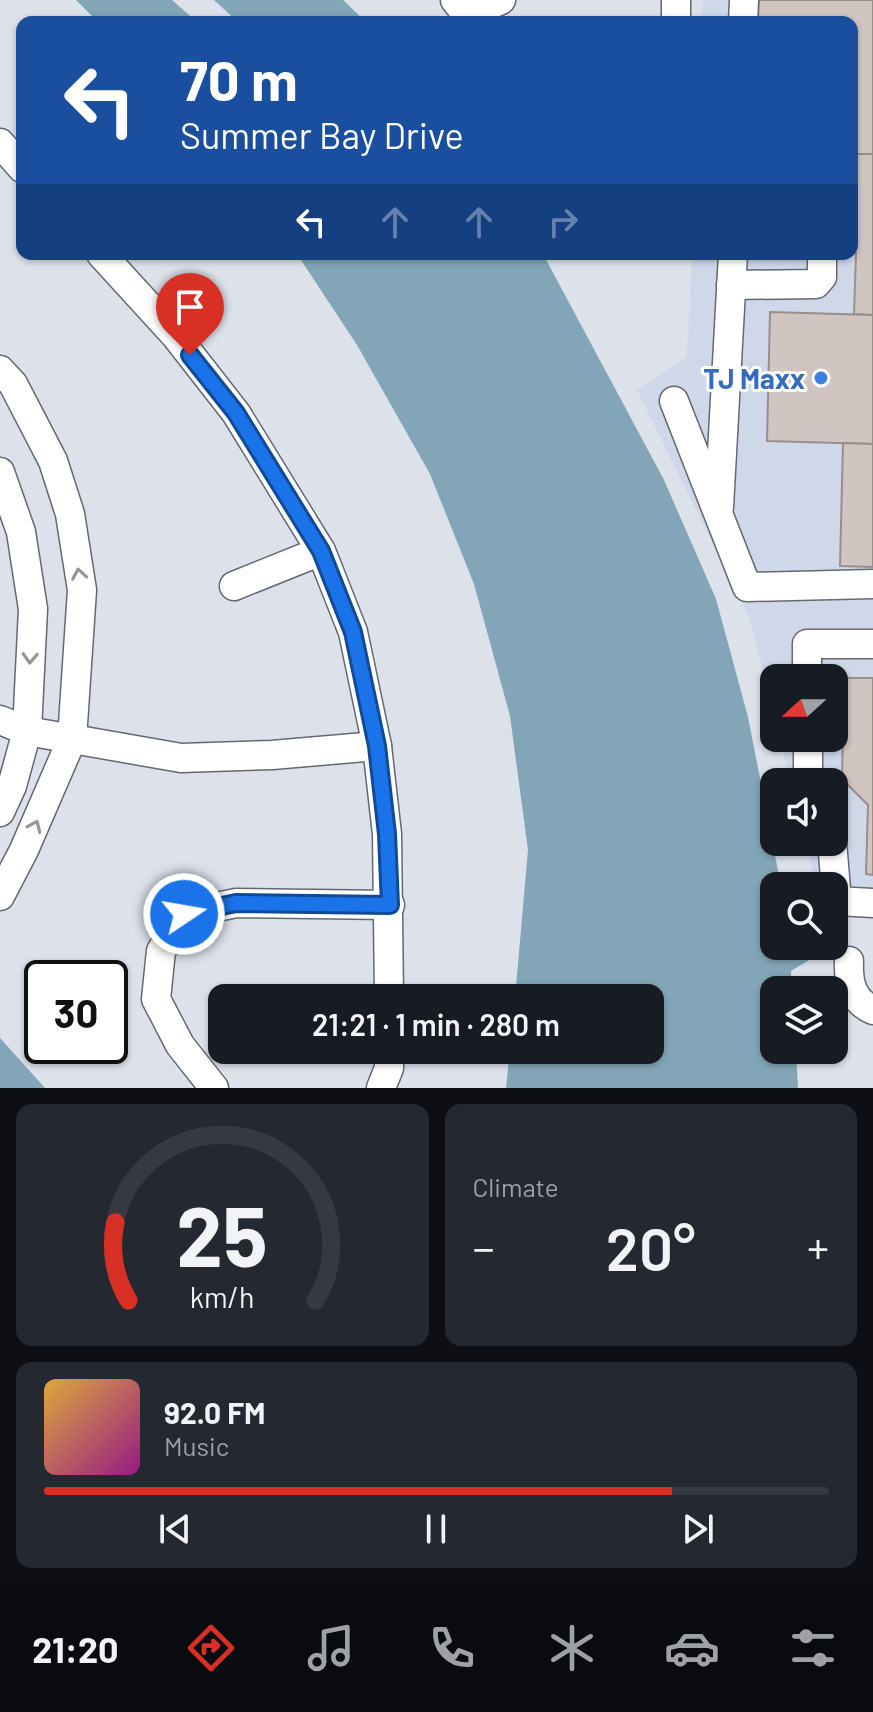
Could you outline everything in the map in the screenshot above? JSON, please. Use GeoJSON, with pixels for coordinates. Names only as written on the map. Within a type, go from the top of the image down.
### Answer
{"type":"FeatureCollection","features":[{"type":"Feature","properties":{"kind":"street"},"geometry":{"type":"LineString","coordinates":[[455,0],[467,15],[501,0]]}},
{"type":"Feature","properties":{"kind":"street"},"geometry":{"type":"LineString","coordinates":[[0,143],[16,161]]}},
{"type":"Feature","properties":{"kind":"street"},"geometry":{"type":"LineString","coordinates":[[106,260],[175,335],[236,413],[321,551],[353,632],[377,746],[387,834],[389,984]]}},
{"type":"Feature","properties":{"kind":"street"},"geometry":{"type":"LineString","coordinates":[[719,516],[733,260]]}},
{"type":"Feature","properties":{"kind":"street"},"geometry":{"type":"LineString","coordinates":[[731,285],[816,284],[822,277],[822,260]]}},
{"type":"Feature","properties":{"kind":"street"},"geometry":{"type":"LineString","coordinates":[[0,370],[13,384],[53,461],[70,514],[82,590],[72,739],[24,850],[0,896]]}},
{"type":"Feature","properties":{"kind":"street"},"geometry":{"type":"LineString","coordinates":[[674,401],[747,587],[873,584]]}},
{"type":"Feature","properties":{"kind":"street"},"geometry":{"type":"LineString","coordinates":[[0,472],[21,532],[33,609],[27,731],[12,786],[0,812]]}},
{"type":"Feature","properties":{"kind":"street"},"geometry":{"type":"LineString","coordinates":[[234,586],[321,551]]}},
{"type":"Feature","properties":{"kind":"street"},"geometry":{"type":"LineString","coordinates":[[807,664],[807,644],[873,644]]}},
{"type":"Feature","properties":{"kind":"street"},"geometry":{"type":"LineString","coordinates":[[0,720],[27,731],[181,758],[272,755],[377,746]]}},
{"type":"Feature","properties":{"kind":"street"},"geometry":{"type":"LineString","coordinates":[[833,856],[837,901],[873,903]]}},
{"type":"Feature","properties":{"kind":"street"},"geometry":{"type":"LineString","coordinates":[[214,1088],[180,1045],[156,999],[161,951],[184,914],[236,903],[390,905]]}},
{"type":"Feature","properties":{"kind":"street"},"geometry":{"type":"LineString","coordinates":[[849,961],[848,976],[852,991],[864,1006],[873,1010]]}},
{"type":"Feature","properties":{"kind":"street"},"geometry":{"type":"LineString","coordinates":[[381,1088],[389,1064]]}},
{"type":"Feature","properties":{"kind":"shaded area"},"geometry":{"type":"Polygon","coordinates":[[[703,0],[873,0],[873,915],[848,896],[848,872],[812,872],[808,856],[848,856],[848,768],[787,768],[783,752],[848,752],[848,664],[761,664],[750,619],[637,390],[687,357],[692,260],[858,260],[858,16],[702,16],[703,0]]]}},
{"type":"Feature","properties":{"kind":"water"},"geometry":{"type":"Polygon","coordinates":[[[76,0],[172,0],[190,16],[92,16],[76,0]]]}},
{"type":"Feature","properties":{"kind":"water"},"geometry":{"type":"Polygon","coordinates":[[[214,0],[343,0],[360,16],[231,16],[214,0]]]}},
{"type":"Feature","properties":{"kind":"water"},"geometry":{"type":"Polygon","coordinates":[[[301,260],[546,260],[664,480],[716,599],[748,717],[760,778],[760,856],[775,856],[778,872],[760,872],[760,960],[809,960],[791,971],[791,976],[760,976],[760,1064],[797,1064],[798,1088],[506,1088],[509,1064],[664,1064],[664,984],[516,984],[528,850],[510,716],[474,584],[430,474],[357,345],[301,260]]]}},
{"type":"Feature","properties":{"kind":"water"},"geometry":{"type":"Polygon","coordinates":[[[0,1038],[45,1088],[0,1088],[0,1038]]]}},
{"type":"Feature","properties":{"kind":"building"},"geometry":{"type":"Polygon","coordinates":[[[759,0],[873,0],[873,154],[858,154],[858,16],[758,16],[759,0]]]}},
{"type":"Feature","properties":{"kind":"building"},"geometry":{"type":"Polygon","coordinates":[[[858,154],[873,154],[873,315],[854,314],[858,260],[858,154]]]}},
{"type":"Feature","properties":{"kind":"building","name":"TJ Maxx"},"geometry":{"type":"Polygon","coordinates":[[[770,312],[873,315],[873,444],[767,441],[770,312]]]}},
{"type":"Feature","properties":{"kind":"building"},"geometry":{"type":"Polygon","coordinates":[[[843,443],[873,444],[873,567],[840,566],[843,443]]]}},
{"type":"Feature","properties":{"kind":"building"},"geometry":{"type":"Polygon","coordinates":[[[848,678],[873,678],[873,875],[866,874],[868,805],[848,785],[848,768],[842,768],[843,752],[848,752],[848,678]]]}},
{"type":"Feature","properties":{"kind":"place","name":"TJ Maxx"},"geometry":{"type":"Point","coordinates":[821,378]}},
{"type":"Feature","properties":{"kind":"route"},"geometry":{"type":"LineString","coordinates":[[184,914],[236,903],[390,905],[387,834],[377,746],[353,632],[321,551],[236,413],[190,355]]}}]}
